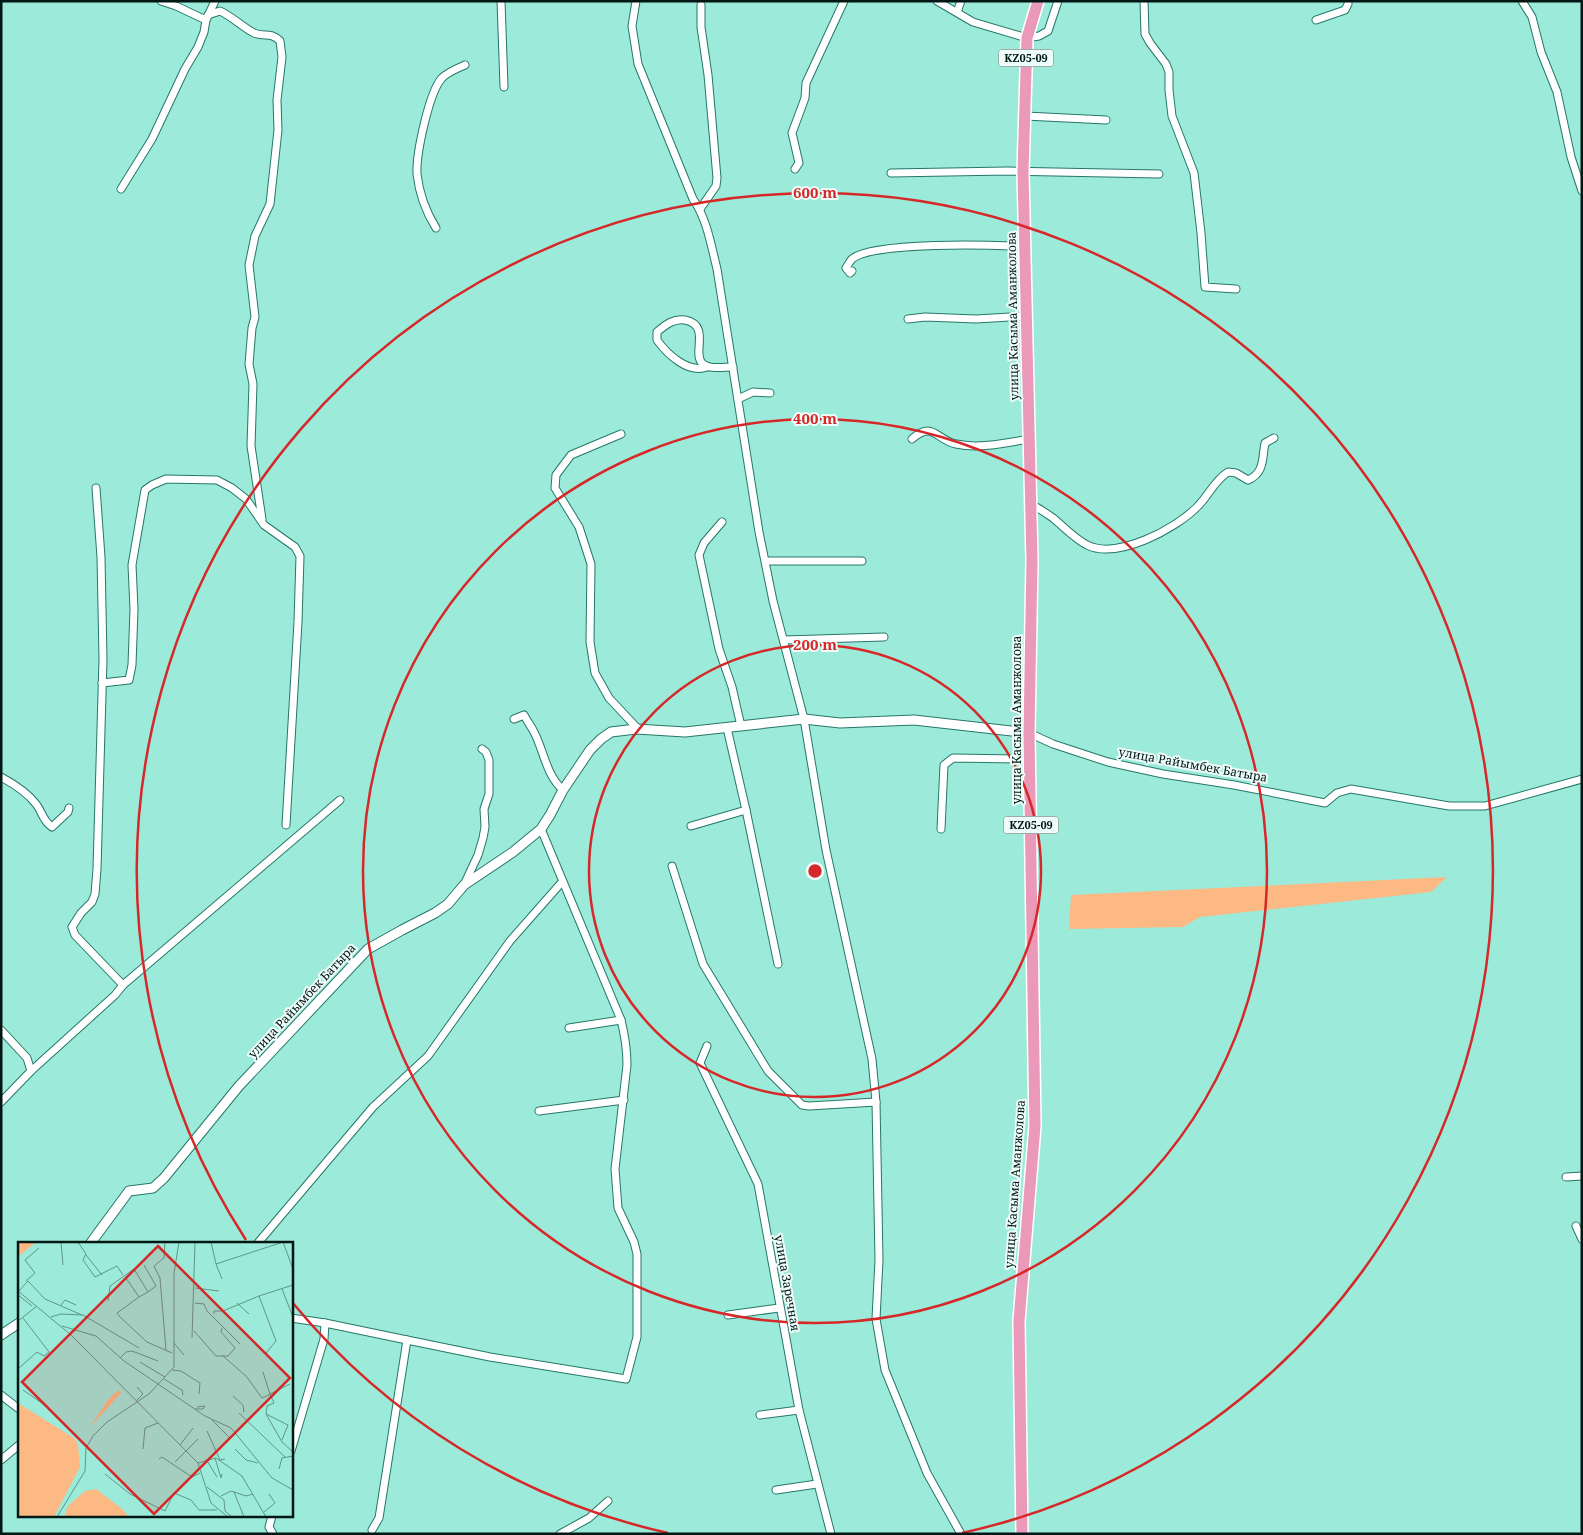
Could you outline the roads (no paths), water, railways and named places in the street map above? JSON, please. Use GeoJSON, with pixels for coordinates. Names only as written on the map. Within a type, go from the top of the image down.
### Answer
{"type":"FeatureCollection","features":[{"type":"Feature","properties":{"kind":"main road","name":"KZ05-09"},"geometry":{"type":"LineString","coordinates":[[1025,116],[1027,38],[1038,1]]}},
{"type":"Feature","properties":{"kind":"main road","name":"улица Касыма Аманжолова"},"geometry":{"type":"LineString","coordinates":[[1022,1534],[1019,1321],[1035,1126],[1030,762],[1032,560],[1023,172],[1025,116]]}},
{"type":"Feature","properties":{"kind":"street"},"geometry":{"type":"LineString","coordinates":[[160,1],[207,17],[220,11],[228,14],[254,33],[268,34],[280,41],[281,74],[278,100],[278,130],[270,204],[255,236],[249,265],[254,317],[249,364],[253,390],[251,446],[262,520]]}},
{"type":"Feature","properties":{"kind":"street"},"geometry":{"type":"LineString","coordinates":[[121,189],[152,139],[185,69],[198,47],[207,17],[215,1]]}},
{"type":"Feature","properties":{"kind":"street"},"geometry":{"type":"LineString","coordinates":[[501,1],[504,87]]}},
{"type":"Feature","properties":{"kind":"street"},"geometry":{"type":"LineString","coordinates":[[636,1],[632,26],[638,64],[693,199],[700,209],[717,269],[759,532],[773,601],[804,719],[826,850],[872,1059],[876,1102],[879,1260],[876,1319],[885,1370],[927,1473],[961,1534]]}},
{"type":"Feature","properties":{"kind":"street"},"geometry":{"type":"LineString","coordinates":[[795,169],[799,164],[792,133],[805,98],[806,83],[844,1]]}},
{"type":"Feature","properties":{"kind":"street"},"geometry":{"type":"LineString","coordinates":[[937,1],[973,22],[1027,38],[1048,32],[1058,1]]}},
{"type":"Feature","properties":{"kind":"street"},"geometry":{"type":"LineString","coordinates":[[957,12],[961,1]]}},
{"type":"Feature","properties":{"kind":"street"},"geometry":{"type":"LineString","coordinates":[[1144,1],[1145,34],[1166,64],[1169,72],[1172,116],[1194,173],[1200,224],[1204,287],[1236,289]]}},
{"type":"Feature","properties":{"kind":"street"},"geometry":{"type":"LineString","coordinates":[[1522,1],[1532,18],[1541,52],[1557,92],[1571,157],[1582,191]]}},
{"type":"Feature","properties":{"kind":"street"},"geometry":{"type":"LineString","coordinates":[[1316,20],[1345,10],[1349,2]]}},
{"type":"Feature","properties":{"kind":"street"},"geometry":{"type":"LineString","coordinates":[[700,209],[716,186],[717,178],[708,75],[701,27],[701,5]]}},
{"type":"Feature","properties":{"kind":"street"},"geometry":{"type":"LineString","coordinates":[[436,228],[424,204],[417,171],[426,112],[434,88],[443,77],[466,65]]}},
{"type":"Feature","properties":{"kind":"street"},"geometry":{"type":"LineString","coordinates":[[1025,116],[1106,120]]}},
{"type":"Feature","properties":{"kind":"street"},"geometry":{"type":"LineString","coordinates":[[891,174],[1023,172],[1159,174]]}},
{"type":"Feature","properties":{"kind":"street"},"geometry":{"type":"LineString","coordinates":[[852,271],[850,273],[846,268],[853,258],[877,249],[983,244],[1025,247]]}},
{"type":"Feature","properties":{"kind":"street"},"geometry":{"type":"LineString","coordinates":[[908,319],[924,317],[976,319],[1026,316]]}},
{"type":"Feature","properties":{"kind":"street"},"geometry":{"type":"LineString","coordinates":[[707,367],[698,358],[699,332],[690,321],[680,319],[664,326],[657,332],[656,340],[664,349],[678,360],[693,367],[702,369],[707,367],[733,367]]}},
{"type":"Feature","properties":{"kind":"street"},"geometry":{"type":"LineString","coordinates":[[738,399],[753,392],[770,393]]}},
{"type":"Feature","properties":{"kind":"street"},"geometry":{"type":"LineString","coordinates":[[912,439],[920,432],[929,430],[954,444],[975,446],[1029,439]]}},
{"type":"Feature","properties":{"kind":"street"},"geometry":{"type":"LineString","coordinates":[[621,434],[571,455],[556,475],[555,488],[579,527],[591,564],[590,642],[595,673],[609,698],[638,730]]}},
{"type":"Feature","properties":{"kind":"street"},"geometry":{"type":"LineString","coordinates":[[1031,504],[1086,544],[1098,549],[1119,548],[1136,544],[1166,529],[1191,512],[1198,506],[1214,483],[1228,472],[1236,473],[1248,480],[1252,478],[1262,468],[1265,442],[1274,438]]}},
{"type":"Feature","properties":{"kind":"street"},"geometry":{"type":"LineString","coordinates":[[102,683],[129,680],[132,665],[134,609],[132,565],[145,490],[166,479],[217,480],[232,488],[246,499],[264,525],[295,547],[300,556],[286,826]]}},
{"type":"Feature","properties":{"kind":"street"},"geometry":{"type":"LineString","coordinates":[[96,488],[101,557],[103,659],[98,841],[95,894],[92,902],[72,927],[75,935],[123,985]]}},
{"type":"Feature","properties":{"kind":"street"},"geometry":{"type":"LineString","coordinates":[[722,522],[704,543],[699,555],[720,649],[732,687],[741,726]]}},
{"type":"Feature","properties":{"kind":"street"},"geometry":{"type":"LineString","coordinates":[[766,561],[862,561]]}},
{"type":"Feature","properties":{"kind":"street"},"geometry":{"type":"LineString","coordinates":[[784,640],[884,637]]}},
{"type":"Feature","properties":{"kind":"street"},"geometry":{"type":"LineString","coordinates":[[514,719],[524,715],[535,733],[549,770],[563,790]]}},
{"type":"Feature","properties":{"kind":"street","name":"улица Райымбек Батыра"},"geometry":{"type":"LineString","coordinates":[[91,1242],[129,1191],[153,1188],[164,1178],[239,1086],[368,949],[448,904],[464,885],[513,852],[541,829],[563,790],[590,750],[600,739],[611,732],[638,730],[686,732],[804,719],[840,723],[914,720],[1030,733],[1053,744],[1108,762],[1163,774],[1234,784],[1324,803],[1337,793],[1351,789],[1449,806],[1485,806],[1582,779]]}},
{"type":"Feature","properties":{"kind":"street"},"geometry":{"type":"LineString","coordinates":[[727,728],[778,964]]}},
{"type":"Feature","properties":{"kind":"street"},"geometry":{"type":"LineString","coordinates":[[464,885],[484,838],[484,809],[489,794],[488,760],[486,752],[482,749]]}},
{"type":"Feature","properties":{"kind":"street"},"geometry":{"type":"LineString","coordinates":[[941,829],[944,764],[953,758],[1017,758],[1030,762]]}},
{"type":"Feature","properties":{"kind":"street"},"geometry":{"type":"LineString","coordinates":[[1,777],[19,787],[37,805],[46,823],[52,827],[68,812],[69,808]]}},
{"type":"Feature","properties":{"kind":"street"},"geometry":{"type":"LineString","coordinates":[[1,1102],[31,1071],[115,995],[123,985],[340,800]]}},
{"type":"Feature","properties":{"kind":"street"},"geometry":{"type":"LineString","coordinates":[[691,826],[746,810]]}},
{"type":"Feature","properties":{"kind":"street"},"geometry":{"type":"LineString","coordinates":[[292,1318],[325,1323],[490,1357],[626,1380],[637,1337],[637,1254],[634,1242],[618,1208],[615,1169],[624,1100],[627,1048],[620,1020],[541,829]]}},
{"type":"Feature","properties":{"kind":"street"},"geometry":{"type":"LineString","coordinates":[[672,866],[703,964],[768,1071],[802,1104],[809,1106],[876,1102]]}},
{"type":"Feature","properties":{"kind":"street"},"geometry":{"type":"LineString","coordinates":[[258,1242],[373,1107],[428,1056],[510,942],[562,882]]}},
{"type":"Feature","properties":{"kind":"street"},"geometry":{"type":"LineString","coordinates":[[569,1028],[620,1020]]}},
{"type":"Feature","properties":{"kind":"street"},"geometry":{"type":"LineString","coordinates":[[1,1030],[27,1058],[31,1071]]}},
{"type":"Feature","properties":{"kind":"street","name":"улица Заречная"},"geometry":{"type":"LineString","coordinates":[[707,1046],[700,1063],[758,1184],[799,1410],[831,1534]]}},
{"type":"Feature","properties":{"kind":"street"},"geometry":{"type":"LineString","coordinates":[[540,1111],[624,1100]]}},
{"type":"Feature","properties":{"kind":"street"},"geometry":{"type":"LineString","coordinates":[[1566,1177],[1582,1176]]}},
{"type":"Feature","properties":{"kind":"street"},"geometry":{"type":"LineString","coordinates":[[1576,1226],[1582,1239]]}},
{"type":"Feature","properties":{"kind":"street"},"geometry":{"type":"LineString","coordinates":[[728,1315],[780,1308]]}},
{"type":"Feature","properties":{"kind":"street"},"geometry":{"type":"LineString","coordinates":[[292,1447],[324,1339],[325,1323]]}},
{"type":"Feature","properties":{"kind":"street"},"geometry":{"type":"LineString","coordinates":[[1,1335],[18,1324]]}},
{"type":"Feature","properties":{"kind":"street"},"geometry":{"type":"LineString","coordinates":[[372,1530],[379,1518],[407,1340]]}},
{"type":"Feature","properties":{"kind":"street"},"geometry":{"type":"LineString","coordinates":[[1,1395],[18,1408]]}},
{"type":"Feature","properties":{"kind":"street"},"geometry":{"type":"LineString","coordinates":[[760,1415],[799,1410]]}},
{"type":"Feature","properties":{"kind":"street"},"geometry":{"type":"LineString","coordinates":[[1,1460],[18,1446]]}},
{"type":"Feature","properties":{"kind":"street"},"geometry":{"type":"LineString","coordinates":[[776,1490],[817,1484]]}},
{"type":"Feature","properties":{"kind":"street"},"geometry":{"type":"LineString","coordinates":[[560,1534],[589,1518],[608,1501]]}},
{"type":"Feature","properties":{"kind":"street"},"geometry":{"type":"LineString","coordinates":[[271,1518],[269,1527],[273,1534]]}}]}
